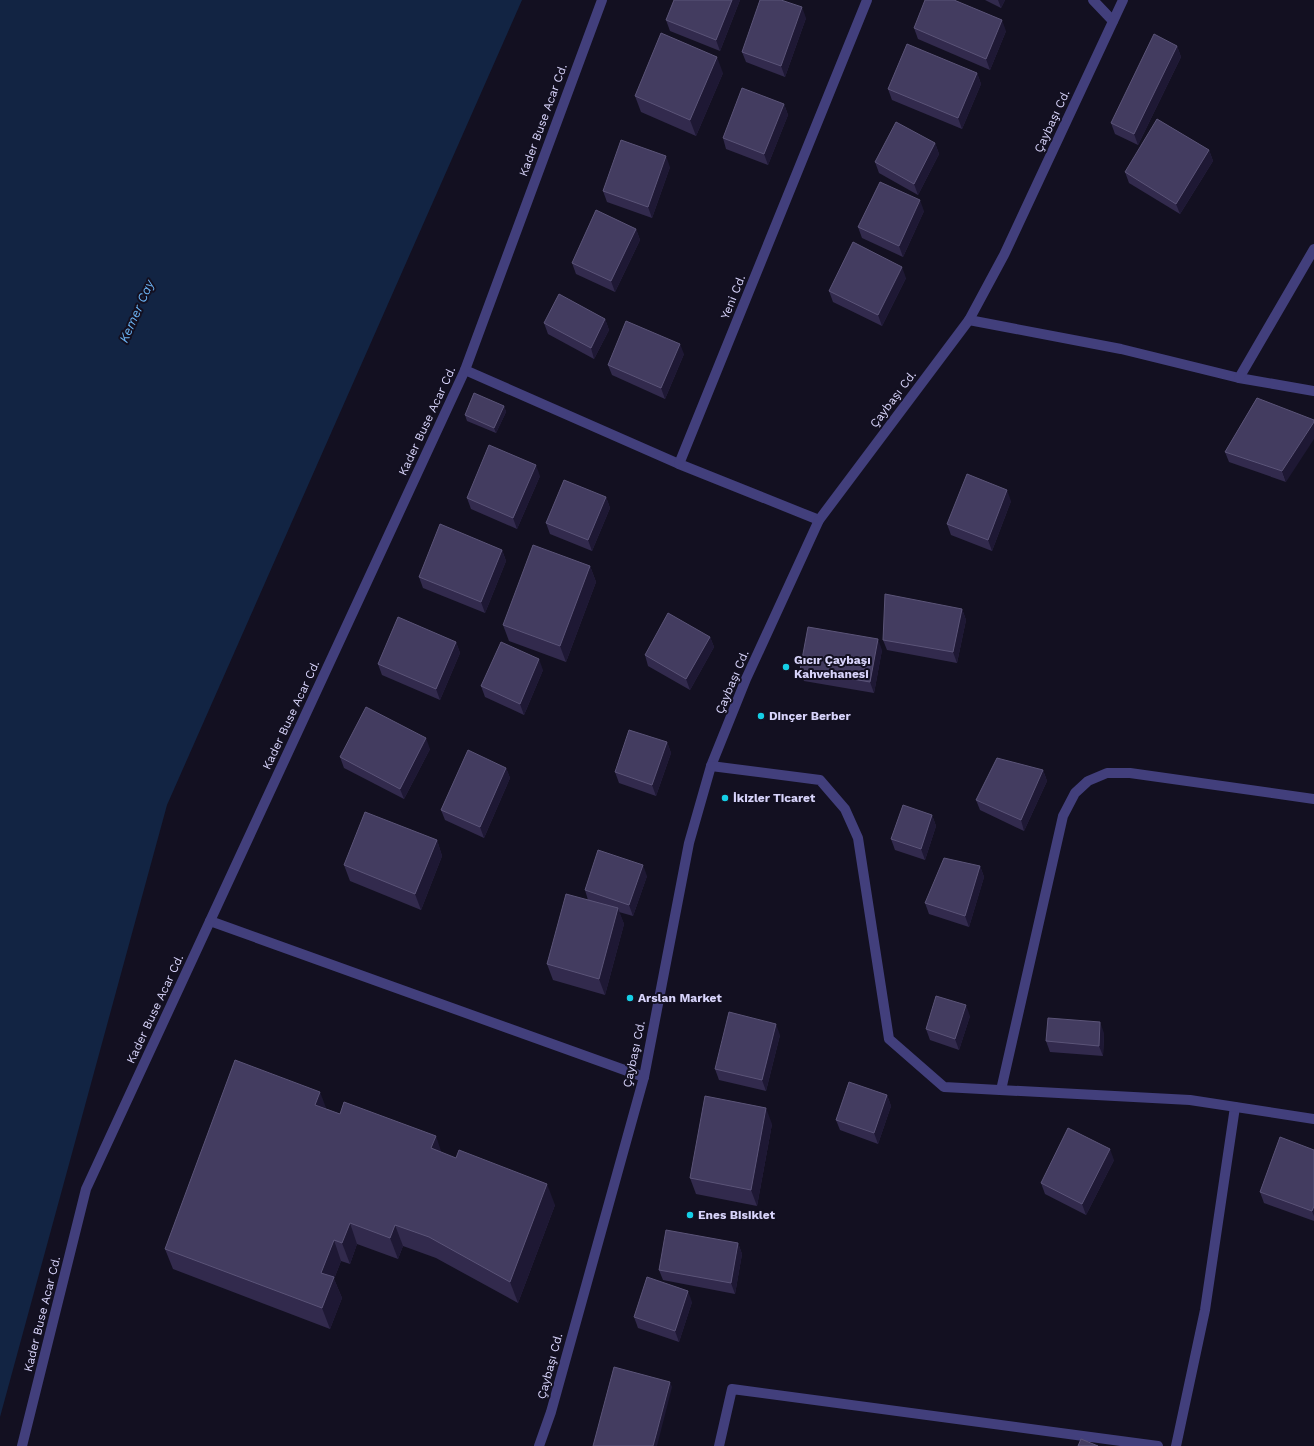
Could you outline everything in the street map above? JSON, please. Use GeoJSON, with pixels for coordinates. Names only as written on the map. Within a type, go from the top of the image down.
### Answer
{"type":"FeatureCollection","features":[{"type":"Feature","properties":{"kind":"street","name":"Kader Buse Acar Cd."},"geometry":{"type":"LineString","coordinates":[[22,1446],[86,1189],[465,370],[602,0]]}},
{"type":"Feature","properties":{"kind":"street","name":"Yeni Cd."},"geometry":{"type":"LineString","coordinates":[[679,464],[867,0]]}},
{"type":"Feature","properties":{"kind":"street"},"geometry":{"type":"LineString","coordinates":[[1093,0],[1113,21]]}},
{"type":"Feature","properties":{"kind":"street","name":"Çaybaşı Cd."},"geometry":{"type":"LineString","coordinates":[[539,1446],[551,1412],[644,1077],[689,843],[711,766],[746,679],[819,520],[969,320],[1004,255],[1123,0]]}},
{"type":"Feature","properties":{"kind":"street"},"geometry":{"type":"LineString","coordinates":[[1239,378],[1314,249]]}},
{"type":"Feature","properties":{"kind":"street"},"geometry":{"type":"LineString","coordinates":[[969,320],[1121,349],[1239,378],[1314,391]]}},
{"type":"Feature","properties":{"kind":"street"},"geometry":{"type":"LineString","coordinates":[[465,370],[679,464],[819,520]]}},
{"type":"Feature","properties":{"kind":"street"},"geometry":{"type":"LineString","coordinates":[[711,766],[820,780],[845,809],[858,838],[889,1039],[944,1087],[1190,1100],[1314,1119]]}},
{"type":"Feature","properties":{"kind":"street"},"geometry":{"type":"LineString","coordinates":[[1001,1090],[1063,816],[1075,793],[1088,781],[1106,773],[1130,773],[1314,799]]}},
{"type":"Feature","properties":{"kind":"street"},"geometry":{"type":"LineString","coordinates":[[210,920],[644,1077]]}},
{"type":"Feature","properties":{"kind":"street"},"geometry":{"type":"LineString","coordinates":[[1176,1446],[1205,1310],[1235,1107]]}},
{"type":"Feature","properties":{"kind":"street"},"geometry":{"type":"LineString","coordinates":[[719,1446],[732,1389],[1158,1446]]}},
{"type":"Feature","properties":{"kind":"water","name":"Kemer Cay"},"geometry":{"type":"Polygon","coordinates":[[[0,0],[522,0],[167,805],[0,1417],[0,0]]]}},
{"type":"Feature","properties":{"kind":"building"},"geometry":{"type":"Polygon","coordinates":[[[674,0],[732,0],[716,40],[666,20],[674,0]]]}},
{"type":"Feature","properties":{"kind":"building"},"geometry":{"type":"Polygon","coordinates":[[[760,0],[781,0],[802,7],[781,66],[742,52],[760,0]]]}},
{"type":"Feature","properties":{"kind":"building"},"geometry":{"type":"Polygon","coordinates":[[[925,0],[954,0],[1002,20],[986,59],[914,28],[925,0]]]}},
{"type":"Feature","properties":{"kind":"building"},"geometry":{"type":"Polygon","coordinates":[[[661,33],[717,57],[690,120],[635,96],[661,33]]]}},
{"type":"Feature","properties":{"kind":"building"},"geometry":{"type":"Polygon","coordinates":[[[1154,34],[1177,46],[1134,134],[1111,123],[1154,34]]]}},
{"type":"Feature","properties":{"kind":"building"},"geometry":{"type":"Polygon","coordinates":[[[907,44],[977,73],[958,118],[888,89],[907,44]]]}},
{"type":"Feature","properties":{"kind":"building"},"geometry":{"type":"Polygon","coordinates":[[[742,88],[784,104],[764,154],[723,138],[742,88]]]}},
{"type":"Feature","properties":{"kind":"building"},"geometry":{"type":"Polygon","coordinates":[[[1157,119],[1209,150],[1176,204],[1125,172],[1157,119]]]}},
{"type":"Feature","properties":{"kind":"building"},"geometry":{"type":"Polygon","coordinates":[[[896,122],[935,143],[914,184],[875,162],[896,122]]]}},
{"type":"Feature","properties":{"kind":"building"},"geometry":{"type":"Polygon","coordinates":[[[621,140],[666,156],[648,207],[603,191],[621,140]]]}},
{"type":"Feature","properties":{"kind":"building"},"geometry":{"type":"Polygon","coordinates":[[[880,182],[920,200],[899,246],[858,227],[880,182]]]}},
{"type":"Feature","properties":{"kind":"building"},"geometry":{"type":"Polygon","coordinates":[[[596,210],[636,229],[611,281],[572,263],[596,210]]]}},
{"type":"Feature","properties":{"kind":"building"},"geometry":{"type":"Polygon","coordinates":[[[853,242],[902,267],[878,315],[829,291],[853,242]]]}},
{"type":"Feature","properties":{"kind":"building"},"geometry":{"type":"Polygon","coordinates":[[[559,294],[605,319],[591,348],[544,323],[559,294]]]}},
{"type":"Feature","properties":{"kind":"building"},"geometry":{"type":"Polygon","coordinates":[[[626,321],[680,344],[661,388],[608,365],[626,321]]]}},
{"type":"Feature","properties":{"kind":"building"},"geometry":{"type":"Polygon","coordinates":[[[474,393],[504,406],[494,428],[465,415],[474,393]]]}},
{"type":"Feature","properties":{"kind":"building"},"geometry":{"type":"Polygon","coordinates":[[[1257,398],[1314,420],[1282,471],[1225,452],[1257,398]]]}},
{"type":"Feature","properties":{"kind":"building"},"geometry":{"type":"Polygon","coordinates":[[[489,445],[536,465],[513,518],[467,498],[489,445]]]}},
{"type":"Feature","properties":{"kind":"building"},"geometry":{"type":"Polygon","coordinates":[[[967,474],[1007,490],[988,540],[947,524],[967,474]]]}},
{"type":"Feature","properties":{"kind":"building"},"geometry":{"type":"Polygon","coordinates":[[[564,480],[606,497],[588,540],[546,523],[564,480]]]}},
{"type":"Feature","properties":{"kind":"building"},"geometry":{"type":"Polygon","coordinates":[[[440,524],[502,550],[481,602],[419,577],[440,524]]]}},
{"type":"Feature","properties":{"kind":"building"},"geometry":{"type":"Polygon","coordinates":[[[533,545],[590,566],[560,646],[503,625],[533,545]]]}},
{"type":"Feature","properties":{"kind":"building"},"geometry":{"type":"Polygon","coordinates":[[[885,594],[962,609],[953,652],[883,640],[885,594]]]}},
{"type":"Feature","properties":{"kind":"building"},"geometry":{"type":"Polygon","coordinates":[[[668,613],[710,637],[686,679],[645,655],[668,613]]]}},
{"type":"Feature","properties":{"kind":"building"},"geometry":{"type":"Polygon","coordinates":[[[398,617],[456,642],[436,689],[378,664],[398,617]]]}},
{"type":"Feature","properties":{"kind":"building"},"geometry":{"type":"Polygon","coordinates":[[[808,627],[878,639],[870,682],[800,670],[808,627]]]}},
{"type":"Feature","properties":{"kind":"building"},"geometry":{"type":"Polygon","coordinates":[[[501,642],[539,659],[520,704],[481,686],[501,642]]]}},
{"type":"Feature","properties":{"kind":"building"},"geometry":{"type":"Polygon","coordinates":[[[366,707],[426,738],[400,789],[340,757],[366,707]]]}},
{"type":"Feature","properties":{"kind":"building"},"geometry":{"type":"Polygon","coordinates":[[[629,730],[667,742],[652,785],[615,772],[629,730]]]}},
{"type":"Feature","properties":{"kind":"building"},"geometry":{"type":"Polygon","coordinates":[[[468,750],[506,768],[480,827],[441,810],[468,750]]]}},
{"type":"Feature","properties":{"kind":"building"},"geometry":{"type":"Polygon","coordinates":[[[997,758],[1043,770],[1021,820],[976,800],[997,758]]]}},
{"type":"Feature","properties":{"kind":"building"},"geometry":{"type":"Polygon","coordinates":[[[903,805],[932,815],[921,849],[891,839],[903,805]]]}},
{"type":"Feature","properties":{"kind":"building"},"geometry":{"type":"Polygon","coordinates":[[[365,812],[437,840],[415,894],[344,865],[365,812]]]}},
{"type":"Feature","properties":{"kind":"building"},"geometry":{"type":"Polygon","coordinates":[[[598,850],[643,865],[629,905],[585,890],[598,850]]]}},
{"type":"Feature","properties":{"kind":"building"},"geometry":{"type":"Polygon","coordinates":[[[944,858],[980,866],[965,916],[925,903],[944,858]]]}},
{"type":"Feature","properties":{"kind":"building"},"geometry":{"type":"Polygon","coordinates":[[[566,894],[618,908],[599,979],[547,964],[566,894]]]}},
{"type":"Feature","properties":{"kind":"building"},"geometry":{"type":"Polygon","coordinates":[[[936,996],[966,1005],[955,1039],[926,1029],[936,996]]]}},
{"type":"Feature","properties":{"kind":"building"},"geometry":{"type":"Polygon","coordinates":[[[729,1012],[776,1024],[762,1080],[715,1069],[729,1012]]]}},
{"type":"Feature","properties":{"kind":"building"},"geometry":{"type":"Polygon","coordinates":[[[1048,1018],[1100,1022],[1099,1046],[1046,1041],[1048,1018]]]}},
{"type":"Feature","properties":{"kind":"building"},"geometry":{"type":"Polygon","coordinates":[[[235,1060],[320,1092],[315,1105],[340,1114],[344,1102],[436,1136],[431,1148],[456,1158],[459,1150],[547,1184],[510,1282],[429,1237],[395,1225],[390,1238],[350,1223],[342,1243],[334,1240],[321,1273],[334,1277],[322,1308],[165,1249],[235,1060]]]}},
{"type":"Feature","properties":{"kind":"building"},"geometry":{"type":"Polygon","coordinates":[[[849,1082],[887,1095],[874,1133],[836,1120],[849,1082]]]}},
{"type":"Feature","properties":{"kind":"building"},"geometry":{"type":"Polygon","coordinates":[[[705,1096],[766,1108],[751,1190],[690,1178],[705,1096]]]}},
{"type":"Feature","properties":{"kind":"building"},"geometry":{"type":"Polygon","coordinates":[[[1068,1128],[1110,1149],[1082,1204],[1041,1183],[1068,1128]]]}},
{"type":"Feature","properties":{"kind":"building"},"geometry":{"type":"Polygon","coordinates":[[[1280,1137],[1314,1150],[1314,1206],[1312,1211],[1260,1192],[1280,1137]]]}},
{"type":"Feature","properties":{"kind":"building"},"geometry":{"type":"Polygon","coordinates":[[[666,1230],[738,1243],[731,1283],[659,1270],[666,1230]]]}},
{"type":"Feature","properties":{"kind":"building"},"geometry":{"type":"Polygon","coordinates":[[[647,1277],[688,1291],[675,1331],[634,1317],[647,1277]]]}},
{"type":"Feature","properties":{"kind":"building"},"geometry":{"type":"Polygon","coordinates":[[[614,1367],[670,1382],[653,1446],[593,1446],[614,1367]]]}},
{"type":"Feature","properties":{"kind":"building"},"geometry":{"type":"Polygon","coordinates":[[[1081,1439],[1098,1446],[1078,1446],[1081,1439]]]}},
{"type":"Feature","properties":{"kind":"place","name":"Gıcır Çaybaşı Kahvehanesi"},"geometry":{"type":"Point","coordinates":[786,667]}},
{"type":"Feature","properties":{"kind":"place","name":"Dinçer Berber"},"geometry":{"type":"Point","coordinates":[761,716]}},
{"type":"Feature","properties":{"kind":"place","name":"İkizler Ticaret"},"geometry":{"type":"Point","coordinates":[725,798]}},
{"type":"Feature","properties":{"kind":"place","name":"Arslan Market"},"geometry":{"type":"Point","coordinates":[630,998]}},
{"type":"Feature","properties":{"kind":"place","name":"Enes Bisiklet"},"geometry":{"type":"Point","coordinates":[690,1215]}}]}
